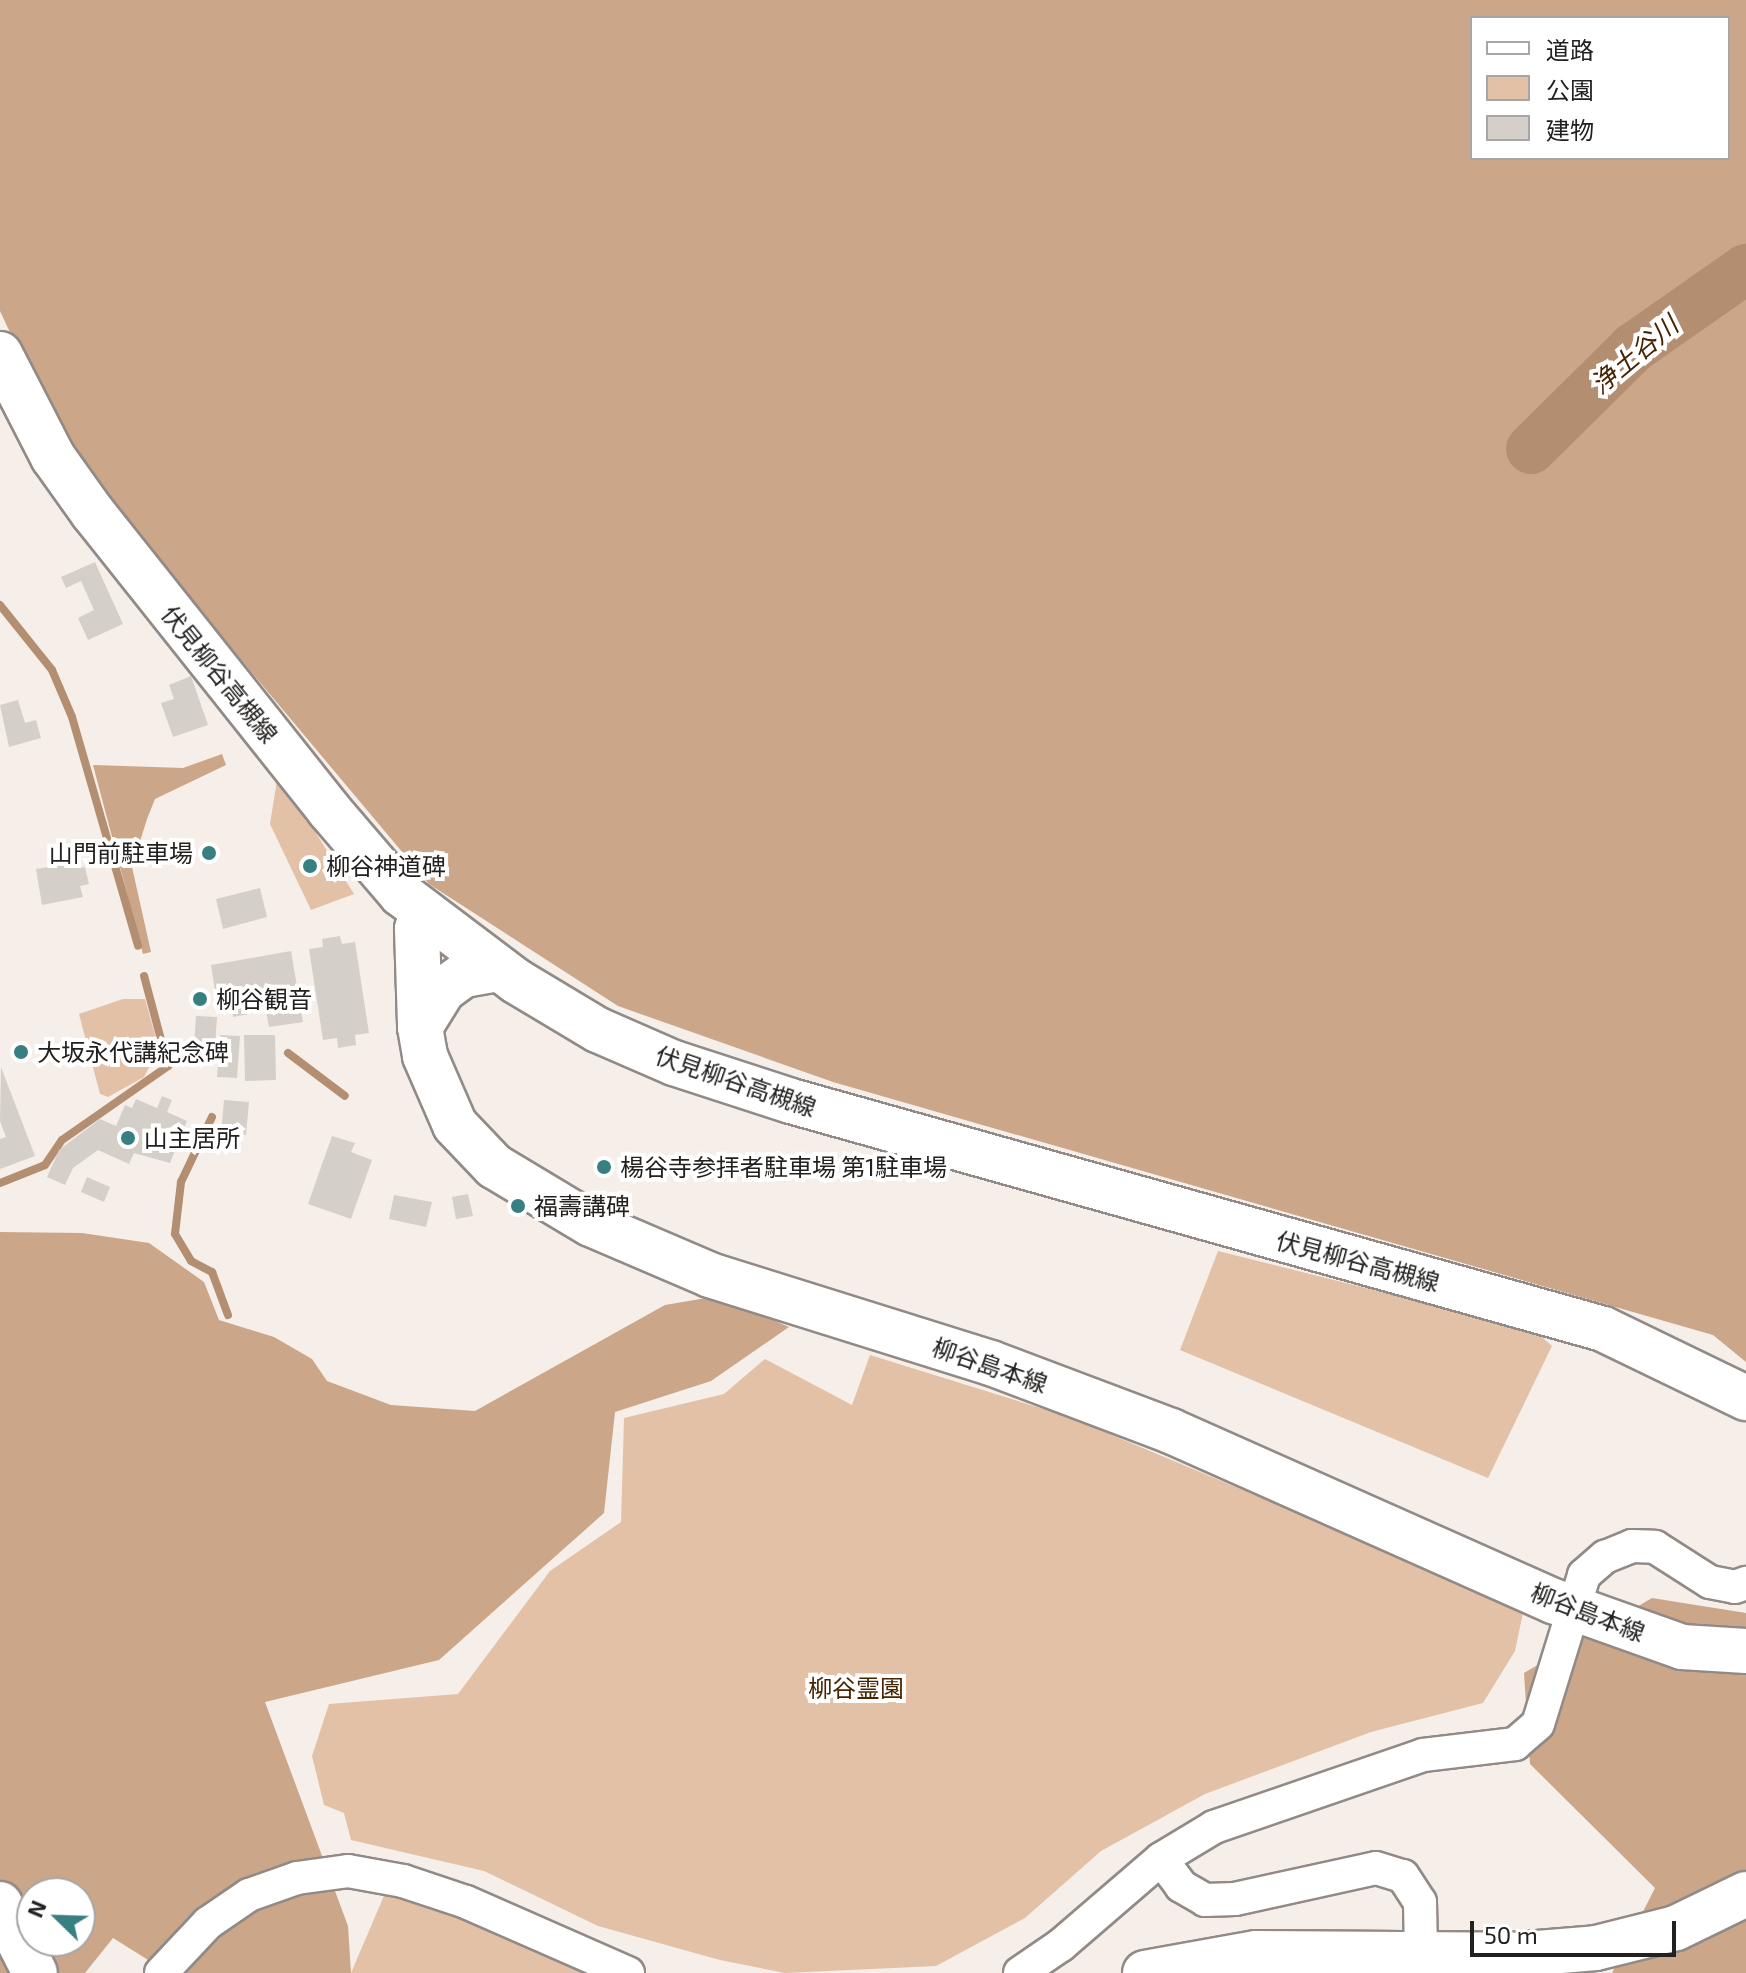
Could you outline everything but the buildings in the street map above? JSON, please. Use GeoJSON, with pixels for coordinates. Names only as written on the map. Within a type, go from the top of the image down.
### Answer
{"type":"FeatureCollection","features":[{"type":"Feature","properties":{"kind":"main road","name":"伏見柳谷高槻線"},"geometry":{"type":"LineString","coordinates":[[0,354],[53,457],[93,513],[329,810],[423,913],[499,969],[598,1030],[674,1063],[791,1101],[1603,1329],[1746,1398]]}},
{"type":"Feature","properties":{"kind":"main road","name":"柳谷島本線"},"geometry":{"type":"LineString","coordinates":[[423,913],[417,929],[420,1027],[425,1056],[455,1125],[494,1166],[591,1224],[710,1275],[991,1363],[1171,1431],[1576,1609],[1682,1647],[1746,1651]]}},
{"type":"Feature","properties":{"kind":"main road"},"geometry":{"type":"LineString","coordinates":[[420,1027],[443,990],[464,975],[499,969]]}},
{"type":"Feature","properties":{"kind":"main road"},"geometry":{"type":"LineString","coordinates":[[1145,1973],[1256,1953],[1421,1954],[1596,1948],[1676,1928],[1746,1894]]}},
{"type":"Feature","properties":{"kind":"main road"},"geometry":{"type":"LineString","coordinates":[[0,1904],[35,1973]]}},
{"type":"Feature","properties":{"kind":"street"},"geometry":{"type":"LineString","coordinates":[[1020,1973],[1061,1945],[1161,1859],[1214,1827],[1423,1755],[1515,1744],[1538,1724],[1584,1575],[1605,1557],[1632,1546],[1655,1547],[1710,1582],[1735,1587],[1746,1583]]}},
{"type":"Feature","properties":{"kind":"street"},"geometry":{"type":"LineString","coordinates":[[1161,1859],[1181,1886],[1205,1900],[1235,1899],[1376,1868],[1403,1876],[1420,1902],[1421,1954]]}},
{"type":"Feature","properties":{"kind":"street"},"geometry":{"type":"LineString","coordinates":[[161,1973],[208,1923],[249,1895],[297,1878],[348,1871],[403,1881],[466,1902],[628,1973]]}},
{"type":"Feature","properties":{"kind":"green space"},"geometry":{"type":"Polygon","coordinates":[[[277,780],[301,809],[354,894],[311,910],[270,824],[277,780]]]}},
{"type":"Feature","properties":{"kind":"green space"},"geometry":{"type":"Polygon","coordinates":[[[123,999],[145,999],[159,1049],[144,1077],[108,1097],[100,1094],[79,1014],[123,999]]]}},
{"type":"Feature","properties":{"kind":"green space"},"geometry":{"type":"Polygon","coordinates":[[[1218,1251],[1534,1330],[1552,1346],[1488,1478],[1180,1350],[1218,1251]]]}},
{"type":"Feature","properties":{"kind":"green space","name":"柳谷霊園"},"geometry":{"type":"Polygon","coordinates":[[[870,1355],[1069,1417],[1524,1608],[1515,1651],[1483,1703],[1371,1732],[1205,1794],[1101,1851],[1025,1918],[936,1966],[785,1973],[720,1960],[598,1926],[484,1871],[351,1840],[344,1813],[324,1805],[312,1756],[329,1704],[458,1694],[550,1571],[621,1522],[624,1418],[724,1394],[765,1359],[852,1405],[870,1355]]]}},
{"type":"Feature","properties":{"kind":"green space"},"geometry":{"type":"Polygon","coordinates":[[[386,1891],[474,1910],[611,1973],[351,1973],[386,1891]]]}},
{"type":"Feature","properties":{"kind":"shaded area"},"geometry":{"type":"Polygon","coordinates":[[[0,0],[1746,0],[1746,1362],[1713,1335],[833,1082],[618,1006],[429,884],[86,475],[0,311],[0,0]]]}},
{"type":"Feature","properties":{"kind":"shaded area"},"geometry":{"type":"Polygon","coordinates":[[[222,754],[226,765],[155,799],[147,819],[132,867],[151,952],[143,954],[93,765],[183,768],[222,754]]]}},
{"type":"Feature","properties":{"kind":"shaded area"},"geometry":{"type":"Polygon","coordinates":[[[0,1232],[82,1233],[149,1243],[204,1282],[219,1320],[274,1337],[312,1359],[327,1381],[391,1405],[475,1411],[665,1305],[718,1296],[789,1327],[711,1381],[615,1412],[604,1513],[439,1660],[265,1702],[348,1926],[351,1973],[169,1973],[113,1938],[85,1973],[0,1973],[0,1232]]]}},
{"type":"Feature","properties":{"kind":"shaded area"},"geometry":{"type":"Polygon","coordinates":[[[1652,1598],[1746,1613],[1746,1973],[1612,1973],[1655,1888],[1530,1764],[1524,1673],[1652,1598]]]}},
{"type":"Feature","properties":{"kind":"waterway","name":"浄土谷川"},"geometry":{"type":"LineString","coordinates":[[1531,449],[1633,348],[1746,269]]}},
{"type":"Feature","properties":{"kind":"waterway"},"geometry":{"type":"LineString","coordinates":[[0,605],[52,670],[72,717],[138,946]]}},
{"type":"Feature","properties":{"kind":"waterway"},"geometry":{"type":"LineString","coordinates":[[0,1183],[45,1165],[62,1140],[168,1066],[144,976]]}},
{"type":"Feature","properties":{"kind":"waterway"},"geometry":{"type":"LineString","coordinates":[[288,1053],[345,1096]]}},
{"type":"Feature","properties":{"kind":"waterway"},"geometry":{"type":"LineString","coordinates":[[212,1117],[181,1182],[175,1234],[191,1261],[212,1272],[228,1315]]}},
{"type":"Feature","properties":{"kind":"place","name":"山門前駐車場"},"geometry":{"type":"Point","coordinates":[209,853]}},
{"type":"Feature","properties":{"kind":"place","name":"柳谷神道碑"},"geometry":{"type":"Point","coordinates":[310,866]}},
{"type":"Feature","properties":{"kind":"place","name":"柳谷観音"},"geometry":{"type":"Point","coordinates":[200,999]}},
{"type":"Feature","properties":{"kind":"place","name":"大坂永代講紀念碑"},"geometry":{"type":"Point","coordinates":[21,1052]}},
{"type":"Feature","properties":{"kind":"place","name":"山主居所"},"geometry":{"type":"Point","coordinates":[128,1138]}},
{"type":"Feature","properties":{"kind":"place","name":"楊谷寺参拝者駐車場 第1駐車場"},"geometry":{"type":"Point","coordinates":[604,1167]}},
{"type":"Feature","properties":{"kind":"place","name":"福壽講碑"},"geometry":{"type":"Point","coordinates":[518,1206]}}]}
